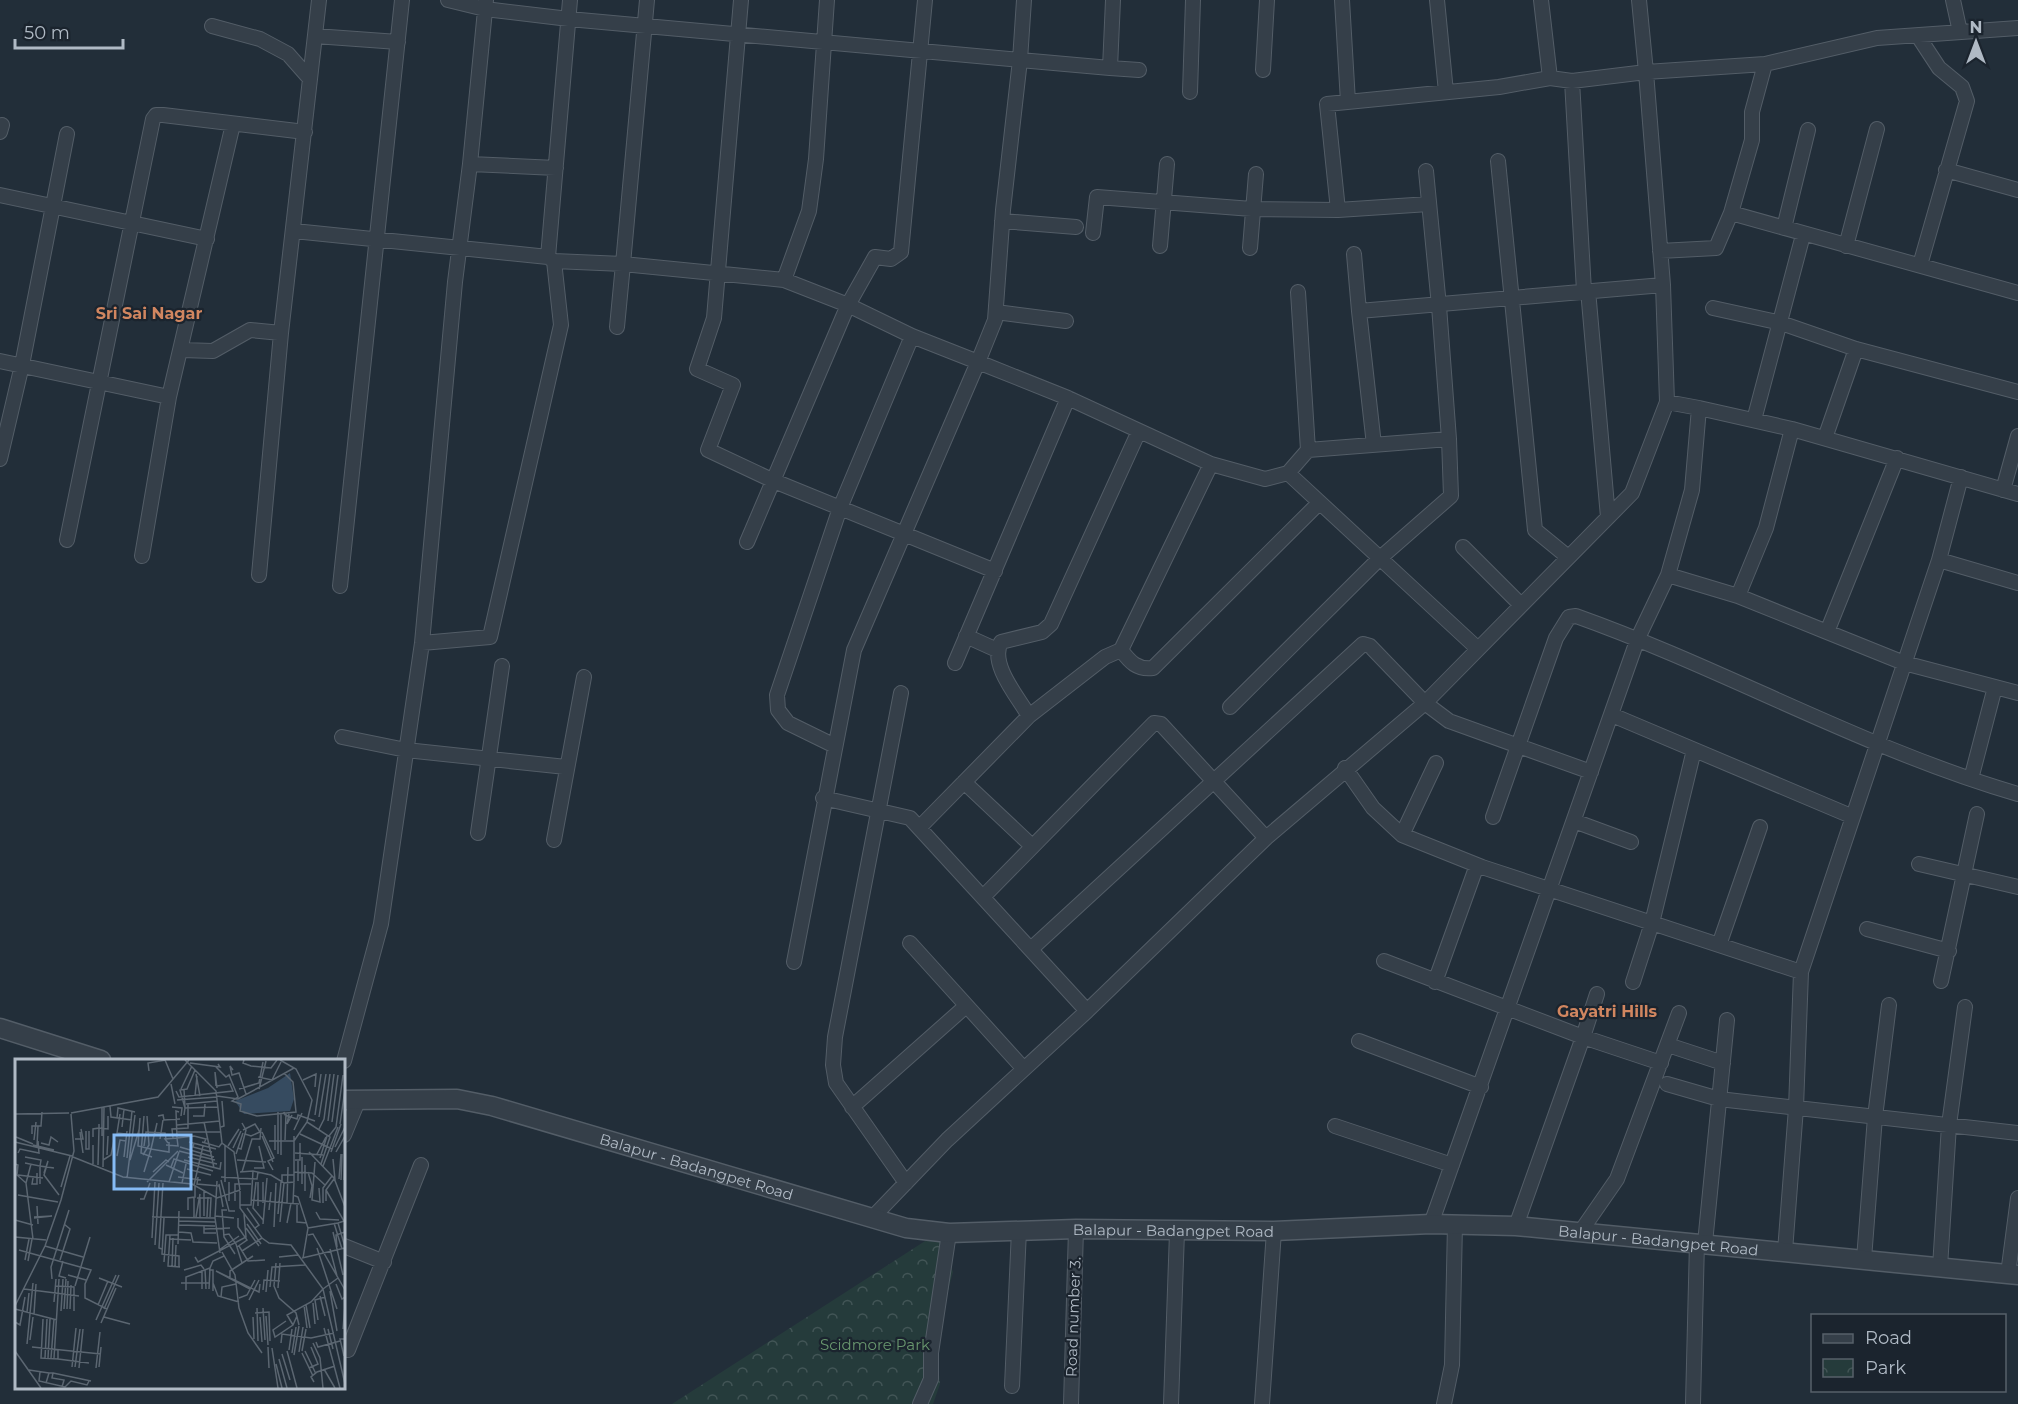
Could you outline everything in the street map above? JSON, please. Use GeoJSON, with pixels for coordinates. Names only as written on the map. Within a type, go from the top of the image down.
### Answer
{"type":"FeatureCollection","features":[{"type":"Feature","properties":{"kind":"street"},"geometry":{"type":"LineString","coordinates":[[259,575],[281,333],[319,0]]}},
{"type":"Feature","properties":{"kind":"street"},"geometry":{"type":"LineString","coordinates":[[340,586],[402,0]]}},
{"type":"Feature","properties":{"kind":"street"},"geometry":{"type":"LineString","coordinates":[[448,0],[486,4],[569,19],[1139,70]]}},
{"type":"Feature","properties":{"kind":"street"},"geometry":{"type":"LineString","coordinates":[[422,643],[490,637],[561,326],[551,259],[570,0]]}},
{"type":"Feature","properties":{"kind":"street"},"geometry":{"type":"LineString","coordinates":[[617,327],[647,0]]}},
{"type":"Feature","properties":{"kind":"street"},"geometry":{"type":"LineString","coordinates":[[741,0],[714,318],[697,369],[733,385],[708,450],[774,481],[995,571]]}},
{"type":"Feature","properties":{"kind":"street"},"geometry":{"type":"LineString","coordinates":[[784,280],[809,211],[816,159],[827,0]]}},
{"type":"Feature","properties":{"kind":"street"},"geometry":{"type":"LineString","coordinates":[[747,542],[849,305],[875,256],[891,259],[901,252],[925,0]]}},
{"type":"Feature","properties":{"kind":"street"},"geometry":{"type":"LineString","coordinates":[[794,962],[823,798],[854,650],[978,362],[996,312],[1002,221],[1020,60],[1024,0]]}},
{"type":"Feature","properties":{"kind":"street"},"geometry":{"type":"LineString","coordinates":[[1110,68],[1113,0]]}},
{"type":"Feature","properties":{"kind":"street"},"geometry":{"type":"LineString","coordinates":[[1190,92],[1193,0]]}},
{"type":"Feature","properties":{"kind":"street"},"geometry":{"type":"LineString","coordinates":[[1263,70],[1267,0]]}},
{"type":"Feature","properties":{"kind":"street"},"geometry":{"type":"LineString","coordinates":[[1342,0],[1348,102]]}},
{"type":"Feature","properties":{"kind":"street"},"geometry":{"type":"LineString","coordinates":[[1437,0],[1446,92]]}},
{"type":"Feature","properties":{"kind":"street"},"geometry":{"type":"LineString","coordinates":[[1541,0],[1550,78]]}},
{"type":"Feature","properties":{"kind":"street"},"geometry":{"type":"LineString","coordinates":[[873,1217],[1023,1068],[1087,1011],[1266,838],[1345,768],[1425,703],[1520,604],[1632,493],[1667,402],[1663,285],[1639,0]]}},
{"type":"Feature","properties":{"kind":"street"},"geometry":{"type":"LineString","coordinates":[[1953,0],[1960,32]]}},
{"type":"Feature","properties":{"kind":"street"},"geometry":{"type":"LineString","coordinates":[[345,1059],[381,924],[422,643],[486,4]]}},
{"type":"Feature","properties":{"kind":"street"},"geometry":{"type":"LineString","coordinates":[[212,26],[260,39],[288,54],[310,79]]}},
{"type":"Feature","properties":{"kind":"street"},"geometry":{"type":"LineString","coordinates":[[1338,210],[1327,104],[1498,87],[1550,78],[1572,81],[1646,72],[1765,64],[1877,38],[2018,28]]}},
{"type":"Feature","properties":{"kind":"street"},"geometry":{"type":"LineString","coordinates":[[315,36],[398,42]]}},
{"type":"Feature","properties":{"kind":"street"},"geometry":{"type":"LineString","coordinates":[[1918,36],[1939,68],[1962,87],[1967,98],[1965,116],[1946,170],[1920,265]]}},
{"type":"Feature","properties":{"kind":"street"},"geometry":{"type":"LineString","coordinates":[[1660,251],[1716,248],[1731,213],[1752,140],[1752,111],[1765,64]]}},
{"type":"Feature","properties":{"kind":"street"},"geometry":{"type":"LineString","coordinates":[[1572,81],[1586,291],[1608,517]]}},
{"type":"Feature","properties":{"kind":"street"},"geometry":{"type":"LineString","coordinates":[[67,540],[97,381],[150,127],[156,115],[304,132]]}},
{"type":"Feature","properties":{"kind":"street"},"geometry":{"type":"LineString","coordinates":[[142,556],[169,397],[182,350],[233,124]]}},
{"type":"Feature","properties":{"kind":"street"},"geometry":{"type":"LineString","coordinates":[[1846,246],[1877,129]]}},
{"type":"Feature","properties":{"kind":"street"},"geometry":{"type":"LineString","coordinates":[[1784,228],[1808,130]]}},
{"type":"Feature","properties":{"kind":"street"},"geometry":{"type":"LineString","coordinates":[[0,459],[22,365],[67,134]]}},
{"type":"Feature","properties":{"kind":"street"},"geometry":{"type":"LineString","coordinates":[[1498,161],[1510,300],[1535,530],[1568,557]]}},
{"type":"Feature","properties":{"kind":"street"},"geometry":{"type":"LineString","coordinates":[[470,164],[556,168]]}},
{"type":"Feature","properties":{"kind":"street"},"geometry":{"type":"LineString","coordinates":[[1160,246],[1167,164]]}},
{"type":"Feature","properties":{"kind":"street"},"geometry":{"type":"LineString","coordinates":[[1946,170],[2018,190]]}},
{"type":"Feature","properties":{"kind":"street"},"geometry":{"type":"LineString","coordinates":[[1230,707],[1379,559],[1451,496],[1439,306],[1426,171]]}},
{"type":"Feature","properties":{"kind":"street"},"geometry":{"type":"LineString","coordinates":[[1250,248],[1256,174]]}},
{"type":"Feature","properties":{"kind":"street"},"geometry":{"type":"LineString","coordinates":[[0,195],[131,225],[207,239]]}},
{"type":"Feature","properties":{"kind":"street"},"geometry":{"type":"LineString","coordinates":[[1093,233],[1097,197],[1252,209],[1338,210],[1429,204]]}},
{"type":"Feature","properties":{"kind":"street"},"geometry":{"type":"LineString","coordinates":[[1731,213],[1803,235],[2018,293]]}},
{"type":"Feature","properties":{"kind":"street"},"geometry":{"type":"LineString","coordinates":[[1002,221],[1076,227]]}},
{"type":"Feature","properties":{"kind":"street"},"geometry":{"type":"LineString","coordinates":[[294,231],[551,259],[784,280],[849,305],[912,336],[1068,398],[1211,464],[1265,479],[1287,473],[1308,450],[1449,439]]}},
{"type":"Feature","properties":{"kind":"street"},"geometry":{"type":"LineString","coordinates":[[1754,420],[1803,235]]}},
{"type":"Feature","properties":{"kind":"street"},"geometry":{"type":"LineString","coordinates":[[1354,254],[1374,444]]}},
{"type":"Feature","properties":{"kind":"street"},"geometry":{"type":"LineString","coordinates":[[1359,311],[1510,300],[1663,285]]}},
{"type":"Feature","properties":{"kind":"street"},"geometry":{"type":"LineString","coordinates":[[1298,292],[1308,450]]}},
{"type":"Feature","properties":{"kind":"street"},"geometry":{"type":"LineString","coordinates":[[1713,308],[1781,323],[1856,349],[2018,392]]}},
{"type":"Feature","properties":{"kind":"street"},"geometry":{"type":"LineString","coordinates":[[996,312],[1066,321]]}},
{"type":"Feature","properties":{"kind":"street"},"geometry":{"type":"LineString","coordinates":[[182,350],[213,351],[250,330],[281,333]]}},
{"type":"Feature","properties":{"kind":"street"},"geometry":{"type":"LineString","coordinates":[[834,746],[788,723],[778,711],[777,695],[840,508],[912,336]]}},
{"type":"Feature","properties":{"kind":"street"},"geometry":{"type":"LineString","coordinates":[[1825,438],[1856,349]]}},
{"type":"Feature","properties":{"kind":"street"},"geometry":{"type":"LineString","coordinates":[[0,361],[169,397]]}},
{"type":"Feature","properties":{"kind":"street"},"geometry":{"type":"LineString","coordinates":[[955,663],[1068,398]]}},
{"type":"Feature","properties":{"kind":"street"},"geometry":{"type":"LineString","coordinates":[[1667,402],[1792,429],[2018,494]]}},
{"type":"Feature","properties":{"kind":"street"},"geometry":{"type":"LineString","coordinates":[[1431,1224],[1509,1009],[1638,638],[1668,575],[1692,490],[1699,408]]}},
{"type":"Feature","properties":{"kind":"street"},"geometry":{"type":"LineString","coordinates":[[1738,596],[1766,528],[1792,429]]}},
{"type":"Feature","properties":{"kind":"street"},"geometry":{"type":"LineString","coordinates":[[1029,716],[998,661],[997,650],[1001,642],[1042,632],[1051,624],[1140,431]]}},
{"type":"Feature","properties":{"kind":"street"},"geometry":{"type":"LineString","coordinates":[[2003,490],[2018,436]]}},
{"type":"Feature","properties":{"kind":"street"},"geometry":{"type":"LineString","coordinates":[[1827,632],[1897,458]]}},
{"type":"Feature","properties":{"kind":"street"},"geometry":{"type":"LineString","coordinates":[[919,828],[1029,716],[1105,657],[1121,650],[1211,464]]}},
{"type":"Feature","properties":{"kind":"street"},"geometry":{"type":"LineString","coordinates":[[1287,473],[1478,648]]}},
{"type":"Feature","properties":{"kind":"street"},"geometry":{"type":"LineString","coordinates":[[1785,1251],[1796,1108],[1802,972],[1851,816],[1939,560],[1961,477]]}},
{"type":"Feature","properties":{"kind":"street"},"geometry":{"type":"LineString","coordinates":[[1121,650],[1130,663],[1143,669],[1153,668],[1319,503]]}},
{"type":"Feature","properties":{"kind":"street"},"geometry":{"type":"LineString","coordinates":[[1463,547],[1520,604]]}},
{"type":"Feature","properties":{"kind":"street"},"geometry":{"type":"LineString","coordinates":[[1939,560],[2018,583]]}},
{"type":"Feature","properties":{"kind":"street"},"geometry":{"type":"LineString","coordinates":[[1668,575],[1738,596],[1904,663],[2018,693]]}},
{"type":"Feature","properties":{"kind":"street"},"geometry":{"type":"LineString","coordinates":[[1493,817],[1556,638],[1569,617],[1576,616],[1638,638],[1876,742],[1971,779],[2018,794]]}},
{"type":"Feature","properties":{"kind":"street"},"geometry":{"type":"LineString","coordinates":[[966,636],[997,650]]}},
{"type":"Feature","properties":{"kind":"street"},"geometry":{"type":"LineString","coordinates":[[1031,950],[1363,644],[1370,646],[1425,703],[1449,721],[1591,772]]}},
{"type":"Feature","properties":{"kind":"street"},"geometry":{"type":"LineString","coordinates":[[478,833],[502,666]]}},
{"type":"Feature","properties":{"kind":"street"},"geometry":{"type":"LineString","coordinates":[[554,840],[584,677]]}},
{"type":"Feature","properties":{"kind":"street"},"geometry":{"type":"LineString","coordinates":[[1971,779],[1995,687]]}},
{"type":"Feature","properties":{"kind":"street"},"geometry":{"type":"LineString","coordinates":[[901,693],[834,1037],[833,1065],[836,1083],[906,1183]]}},
{"type":"Feature","properties":{"kind":"street"},"geometry":{"type":"LineString","coordinates":[[1612,715],[1851,816]]}},
{"type":"Feature","properties":{"kind":"street"},"geometry":{"type":"LineString","coordinates":[[982,897],[1154,723],[1161,724],[1266,838]]}},
{"type":"Feature","properties":{"kind":"street"},"geometry":{"type":"LineString","coordinates":[[342,737],[406,750],[566,767]]}},
{"type":"Feature","properties":{"kind":"street"},"geometry":{"type":"LineString","coordinates":[[1633,982],[1652,923],[1694,750]]}},
{"type":"Feature","properties":{"kind":"street"},"geometry":{"type":"LineString","coordinates":[[1402,835],[1436,764]]}},
{"type":"Feature","properties":{"kind":"street"},"geometry":{"type":"LineString","coordinates":[[1345,768],[1373,808],[1402,835],[1477,865],[1802,972]]}},
{"type":"Feature","properties":{"kind":"street"},"geometry":{"type":"LineString","coordinates":[[964,782],[1032,846]]}},
{"type":"Feature","properties":{"kind":"street"},"geometry":{"type":"LineString","coordinates":[[823,798],[910,818],[1087,1011]]}},
{"type":"Feature","properties":{"kind":"street"},"geometry":{"type":"LineString","coordinates":[[1941,981],[1977,814]]}},
{"type":"Feature","properties":{"kind":"street"},"geometry":{"type":"LineString","coordinates":[[1574,821],[1631,842]]}},
{"type":"Feature","properties":{"kind":"street"},"geometry":{"type":"LineString","coordinates":[[1719,945],[1760,827]]}},
{"type":"Feature","properties":{"kind":"street"},"geometry":{"type":"LineString","coordinates":[[1918,864],[2018,886]]}},
{"type":"Feature","properties":{"kind":"street"},"geometry":{"type":"LineString","coordinates":[[1435,982],[1477,865]]}},
{"type":"Feature","properties":{"kind":"street"},"geometry":{"type":"LineString","coordinates":[[1867,929],[1948,951]]}},
{"type":"Feature","properties":{"kind":"street"},"geometry":{"type":"LineString","coordinates":[[910,943],[1023,1068]]}},
{"type":"Feature","properties":{"kind":"street"},"geometry":{"type":"LineString","coordinates":[[1384,961],[1583,1037],[1661,1063]]}},
{"type":"Feature","properties":{"kind":"street"},"geometry":{"type":"LineString","coordinates":[[1516,1226],[1597,994]]}},
{"type":"Feature","properties":{"kind":"street"},"geometry":{"type":"LineString","coordinates":[[1864,1259],[1875,1117],[1889,1005]]}},
{"type":"Feature","properties":{"kind":"street"},"geometry":{"type":"LineString","coordinates":[[852,1107],[966,1006]]}},
{"type":"Feature","properties":{"kind":"street"},"geometry":{"type":"LineString","coordinates":[[1940,1267],[1949,1125],[1965,1007]]}},
{"type":"Feature","properties":{"kind":"street"},"geometry":{"type":"LineString","coordinates":[[1581,1231],[1617,1179],[1679,1013]]}},
{"type":"Feature","properties":{"kind":"street"},"geometry":{"type":"LineString","coordinates":[[1693,1404],[1701,1243],[1727,1020]]}},
{"type":"Feature","properties":{"kind":"street"},"geometry":{"type":"LineString","coordinates":[[0,1028],[98,1059]]}},
{"type":"Feature","properties":{"kind":"street"},"geometry":{"type":"LineString","coordinates":[[1359,1041],[1481,1087]]}},
{"type":"Feature","properties":{"kind":"street"},"geometry":{"type":"LineString","coordinates":[[1668,1045],[1723,1063]]}},
{"type":"Feature","properties":{"kind":"street"},"geometry":{"type":"LineString","coordinates":[[1667,1084],[1719,1099],[2018,1133]]}},
{"type":"Feature","properties":{"kind":"street","name":"Balapur - Badangpet Road"},"geometry":{"type":"LineString","coordinates":[[351,1101],[457,1099],[492,1106],[906,1228],[949,1233],[1076,1229],[1177,1232],[1274,1231],[1431,1224],[1516,1226],[2013,1274]]}},
{"type":"Feature","properties":{"kind":"street"},"geometry":{"type":"LineString","coordinates":[[345,1130],[351,1101]]}},
{"type":"Feature","properties":{"kind":"street"},"geometry":{"type":"LineString","coordinates":[[1335,1126],[1452,1165]]}},
{"type":"Feature","properties":{"kind":"street"},"geometry":{"type":"LineString","coordinates":[[348,1350],[421,1165]]}},
{"type":"Feature","properties":{"kind":"street"},"geometry":{"type":"LineString","coordinates":[[2013,1274],[2018,1198]]}},
{"type":"Feature","properties":{"kind":"street"},"geometry":{"type":"LineString","coordinates":[[1444,1404],[1452,1365],[1455,1224]]}},
{"type":"Feature","properties":{"kind":"street","name":"Road number 3."},"geometry":{"type":"LineString","coordinates":[[1071,1404],[1076,1229]]}},
{"type":"Feature","properties":{"kind":"street"},"geometry":{"type":"LineString","coordinates":[[1012,1386],[1019,1230]]}},
{"type":"Feature","properties":{"kind":"street"},"geometry":{"type":"LineString","coordinates":[[1262,1404],[1274,1231]]}},
{"type":"Feature","properties":{"kind":"street"},"geometry":{"type":"LineString","coordinates":[[1171,1404],[1177,1232]]}},
{"type":"Feature","properties":{"kind":"street"},"geometry":{"type":"LineString","coordinates":[[920,1404],[930,1379],[931,1353],[949,1233]]}},
{"type":"Feature","properties":{"kind":"street"},"geometry":{"type":"LineString","coordinates":[[345,1246],[384,1262]]}},
{"type":"Feature","properties":{"kind":"green space","name":"Scidmore Park"},"geometry":{"type":"Polygon","coordinates":[[[936,1234],[953,1272],[935,1337],[940,1384],[933,1404],[672,1404],[936,1234]]]}},
{"type":"Feature","properties":{"kind":"district","name":"Sri Sai Nagar"},"geometry":{"type":"Point","coordinates":[149,313]}},
{"type":"Feature","properties":{"kind":"district","name":"Gayatri Hills"},"geometry":{"type":"Point","coordinates":[1607,1011]}}]}
